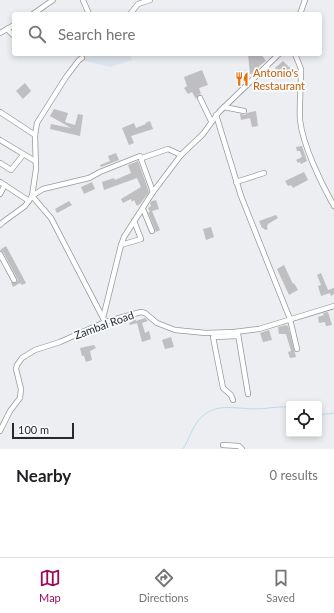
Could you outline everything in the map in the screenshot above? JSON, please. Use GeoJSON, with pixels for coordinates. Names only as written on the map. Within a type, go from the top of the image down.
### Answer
{"type":"FeatureCollection","features":[{"type":"Feature","properties":{"kind":"street"},"geometry":{"type":"LineString","coordinates":[[36,12],[53,0]]}},
{"type":"Feature","properties":{"kind":"street"},"geometry":{"type":"LineString","coordinates":[[83,0],[88,12]]}},
{"type":"Feature","properties":{"kind":"street"},"geometry":{"type":"LineString","coordinates":[[132,12],[136,6],[150,0]]}},
{"type":"Feature","properties":{"kind":"street"},"geometry":{"type":"LineString","coordinates":[[301,12],[305,0]]}},
{"type":"Feature","properties":{"kind":"street"},"geometry":{"type":"LineString","coordinates":[[0,33],[12,26]]}},
{"type":"Feature","properties":{"kind":"street"},"geometry":{"type":"LineString","coordinates":[[7,29],[12,34]]}},
{"type":"Feature","properties":{"kind":"street"},"geometry":{"type":"LineString","coordinates":[[104,320],[124,236],[153,192],[181,154],[201,137],[216,115],[277,56]]}},
{"type":"Feature","properties":{"kind":"street"},"geometry":{"type":"LineString","coordinates":[[296,56],[301,74],[301,128],[307,148],[334,206]]}},
{"type":"Feature","properties":{"kind":"street"},"geometry":{"type":"LineString","coordinates":[[0,225],[29,201],[32,196],[35,178],[35,135],[39,120],[66,77],[82,58]]}},
{"type":"Feature","properties":{"kind":"street"},"geometry":{"type":"LineString","coordinates":[[200,98],[211,121]]}},
{"type":"Feature","properties":{"kind":"street"},"geometry":{"type":"LineString","coordinates":[[224,107],[244,111]]}},
{"type":"Feature","properties":{"kind":"street"},"geometry":{"type":"LineString","coordinates":[[0,112],[35,135]]}},
{"type":"Feature","properties":{"kind":"street"},"geometry":{"type":"LineString","coordinates":[[216,115],[236,182],[290,319],[297,349]]}},
{"type":"Feature","properties":{"kind":"street"},"geometry":{"type":"LineString","coordinates":[[0,140],[35,161]]}},
{"type":"Feature","properties":{"kind":"street"},"geometry":{"type":"LineString","coordinates":[[32,196],[43,189],[90,178],[100,172],[136,157],[140,156],[142,158],[168,149],[181,154]]}},
{"type":"Feature","properties":{"kind":"street"},"geometry":{"type":"LineString","coordinates":[[0,163],[11,170],[23,155]]}},
{"type":"Feature","properties":{"kind":"street"},"geometry":{"type":"LineString","coordinates":[[142,158],[153,192]]}},
{"type":"Feature","properties":{"kind":"street"},"geometry":{"type":"LineString","coordinates":[[236,182],[264,173]]}},
{"type":"Feature","properties":{"kind":"street"},"geometry":{"type":"LineString","coordinates":[[0,194],[2,184],[29,201]]}},
{"type":"Feature","properties":{"kind":"street"},"geometry":{"type":"LineString","coordinates":[[32,196],[51,218],[104,320]]}},
{"type":"Feature","properties":{"kind":"street"},"geometry":{"type":"LineString","coordinates":[[143,209],[152,231]]}},
{"type":"Feature","properties":{"kind":"street"},"geometry":{"type":"LineString","coordinates":[[121,245],[141,239],[134,221]]}},
{"type":"Feature","properties":{"kind":"street"},"geometry":{"type":"LineString","coordinates":[[0,254],[14,280]]}},
{"type":"Feature","properties":{"kind":"street","name":"Zambal Road"},"geometry":{"type":"LineString","coordinates":[[0,430],[10,411],[20,398],[21,389],[16,369],[22,358],[35,350],[60,342],[104,320],[141,312],[145,313],[157,323],[175,330],[238,334],[334,306]]}},
{"type":"Feature","properties":{"kind":"street"},"geometry":{"type":"LineString","coordinates":[[233,400],[232,395],[223,388],[213,337],[238,334],[248,394]]}},
{"type":"Feature","properties":{"kind":"street"},"geometry":{"type":"LineString","coordinates":[[223,445],[239,446],[242,449]]}},
{"type":"Feature","properties":{"kind":"shaded area"},"geometry":{"type":"Polygon","coordinates":[[[81,56],[131,56],[132,60],[110,67],[82,60],[81,56]]]}},
{"type":"Feature","properties":{"kind":"building"},"geometry":{"type":"Polygon","coordinates":[[[248,56],[262,56],[266,61],[256,69],[254,73],[250,74],[248,56]]]}},
{"type":"Feature","properties":{"kind":"building"},"geometry":{"type":"Polygon","coordinates":[[[283,61],[291,69],[283,77],[275,68],[283,61]]]}},
{"type":"Feature","properties":{"kind":"building"},"geometry":{"type":"Polygon","coordinates":[[[202,70],[208,85],[199,88],[201,94],[198,95],[196,99],[192,92],[188,94],[184,88],[187,86],[184,77],[202,70]]]}},
{"type":"Feature","properties":{"kind":"building"},"geometry":{"type":"Polygon","coordinates":[[[25,83],[31,91],[23,99],[16,91],[25,83]]]}},
{"type":"Feature","properties":{"kind":"building"},"geometry":{"type":"Polygon","coordinates":[[[54,109],[68,113],[65,122],[75,125],[78,114],[83,115],[80,136],[50,129],[51,124],[71,128],[50,116],[54,109]]]}},
{"type":"Feature","properties":{"kind":"building"},"geometry":{"type":"Polygon","coordinates":[[[256,111],[258,126],[252,127],[250,118],[241,120],[240,114],[245,115],[256,111]]]}},
{"type":"Feature","properties":{"kind":"building"},"geometry":{"type":"Polygon","coordinates":[[[150,121],[153,129],[131,136],[134,143],[129,145],[122,128],[134,123],[136,128],[150,121]]]}},
{"type":"Feature","properties":{"kind":"building"},"geometry":{"type":"Polygon","coordinates":[[[302,146],[307,161],[301,164],[296,160],[302,157],[300,151],[297,151],[296,147],[302,146]]]}},
{"type":"Feature","properties":{"kind":"building"},"geometry":{"type":"Polygon","coordinates":[[[116,153],[119,160],[101,167],[100,165],[110,161],[108,156],[116,153]]]}},
{"type":"Feature","properties":{"kind":"building"},"geometry":{"type":"Polygon","coordinates":[[[138,161],[149,192],[137,206],[134,200],[132,202],[131,199],[123,203],[121,199],[141,187],[137,178],[104,190],[102,182],[114,178],[115,180],[131,173],[128,165],[138,161]]]}},
{"type":"Feature","properties":{"kind":"building"},"geometry":{"type":"Polygon","coordinates":[[[304,172],[308,180],[293,188],[291,185],[288,186],[285,181],[304,172]]]}},
{"type":"Feature","properties":{"kind":"building"},"geometry":{"type":"Polygon","coordinates":[[[92,182],[95,189],[84,194],[81,187],[92,182]]]}},
{"type":"Feature","properties":{"kind":"building"},"geometry":{"type":"Polygon","coordinates":[[[156,200],[159,209],[152,211],[160,230],[156,232],[148,212],[150,212],[148,208],[151,206],[150,203],[152,201],[156,200]]]}},
{"type":"Feature","properties":{"kind":"building"},"geometry":{"type":"Polygon","coordinates":[[[69,201],[72,205],[57,213],[55,209],[69,201]]]}},
{"type":"Feature","properties":{"kind":"building"},"geometry":{"type":"Polygon","coordinates":[[[276,215],[278,218],[268,224],[268,229],[265,230],[262,228],[259,221],[276,215]]]}},
{"type":"Feature","properties":{"kind":"building"},"geometry":{"type":"Polygon","coordinates":[[[211,227],[214,237],[206,240],[203,229],[211,227]]]}},
{"type":"Feature","properties":{"kind":"building"},"geometry":{"type":"Polygon","coordinates":[[[6,246],[26,283],[22,285],[20,283],[13,287],[11,282],[15,283],[18,280],[3,252],[0,250],[6,246]]]}},
{"type":"Feature","properties":{"kind":"building"},"geometry":{"type":"Polygon","coordinates":[[[284,265],[293,284],[294,283],[298,290],[289,295],[277,269],[284,265]]]}},
{"type":"Feature","properties":{"kind":"building"},"geometry":{"type":"Polygon","coordinates":[[[321,273],[328,290],[334,288],[334,294],[331,296],[330,293],[321,296],[318,286],[321,285],[317,275],[321,273]]]}},
{"type":"Feature","properties":{"kind":"building"},"geometry":{"type":"Polygon","coordinates":[[[328,312],[332,325],[326,326],[325,322],[319,323],[318,317],[324,315],[323,313],[328,312]]]}},
{"type":"Feature","properties":{"kind":"building"},"geometry":{"type":"Polygon","coordinates":[[[135,318],[136,321],[145,318],[148,321],[142,323],[145,333],[149,331],[151,339],[142,342],[137,323],[130,325],[129,323],[132,322],[131,319],[135,318]]]}},
{"type":"Feature","properties":{"kind":"building"},"geometry":{"type":"Polygon","coordinates":[[[288,326],[296,357],[290,358],[288,352],[291,351],[286,334],[279,334],[278,327],[288,326]]]}},
{"type":"Feature","properties":{"kind":"building"},"geometry":{"type":"Polygon","coordinates":[[[269,330],[272,340],[263,342],[260,333],[269,330]]]}},
{"type":"Feature","properties":{"kind":"building"},"geometry":{"type":"Polygon","coordinates":[[[171,337],[174,347],[165,349],[162,340],[171,337]]]}},
{"type":"Feature","properties":{"kind":"building"},"geometry":{"type":"Polygon","coordinates":[[[94,345],[96,348],[90,351],[92,360],[86,362],[84,356],[82,356],[80,348],[94,345]]]}},
{"type":"Feature","properties":{"kind":"waterway"},"geometry":{"type":"LineString","coordinates":[[183,449],[197,422],[210,411],[222,408],[255,409],[286,407]]}},
{"type":"Feature","properties":{"kind":"waterway"},"geometry":{"type":"LineString","coordinates":[[322,415],[334,413]]}},
{"type":"Feature","properties":{"kind":"place","name":"Antonio's Restaurant"},"geometry":{"type":"Point","coordinates":[242,79]}}]}
